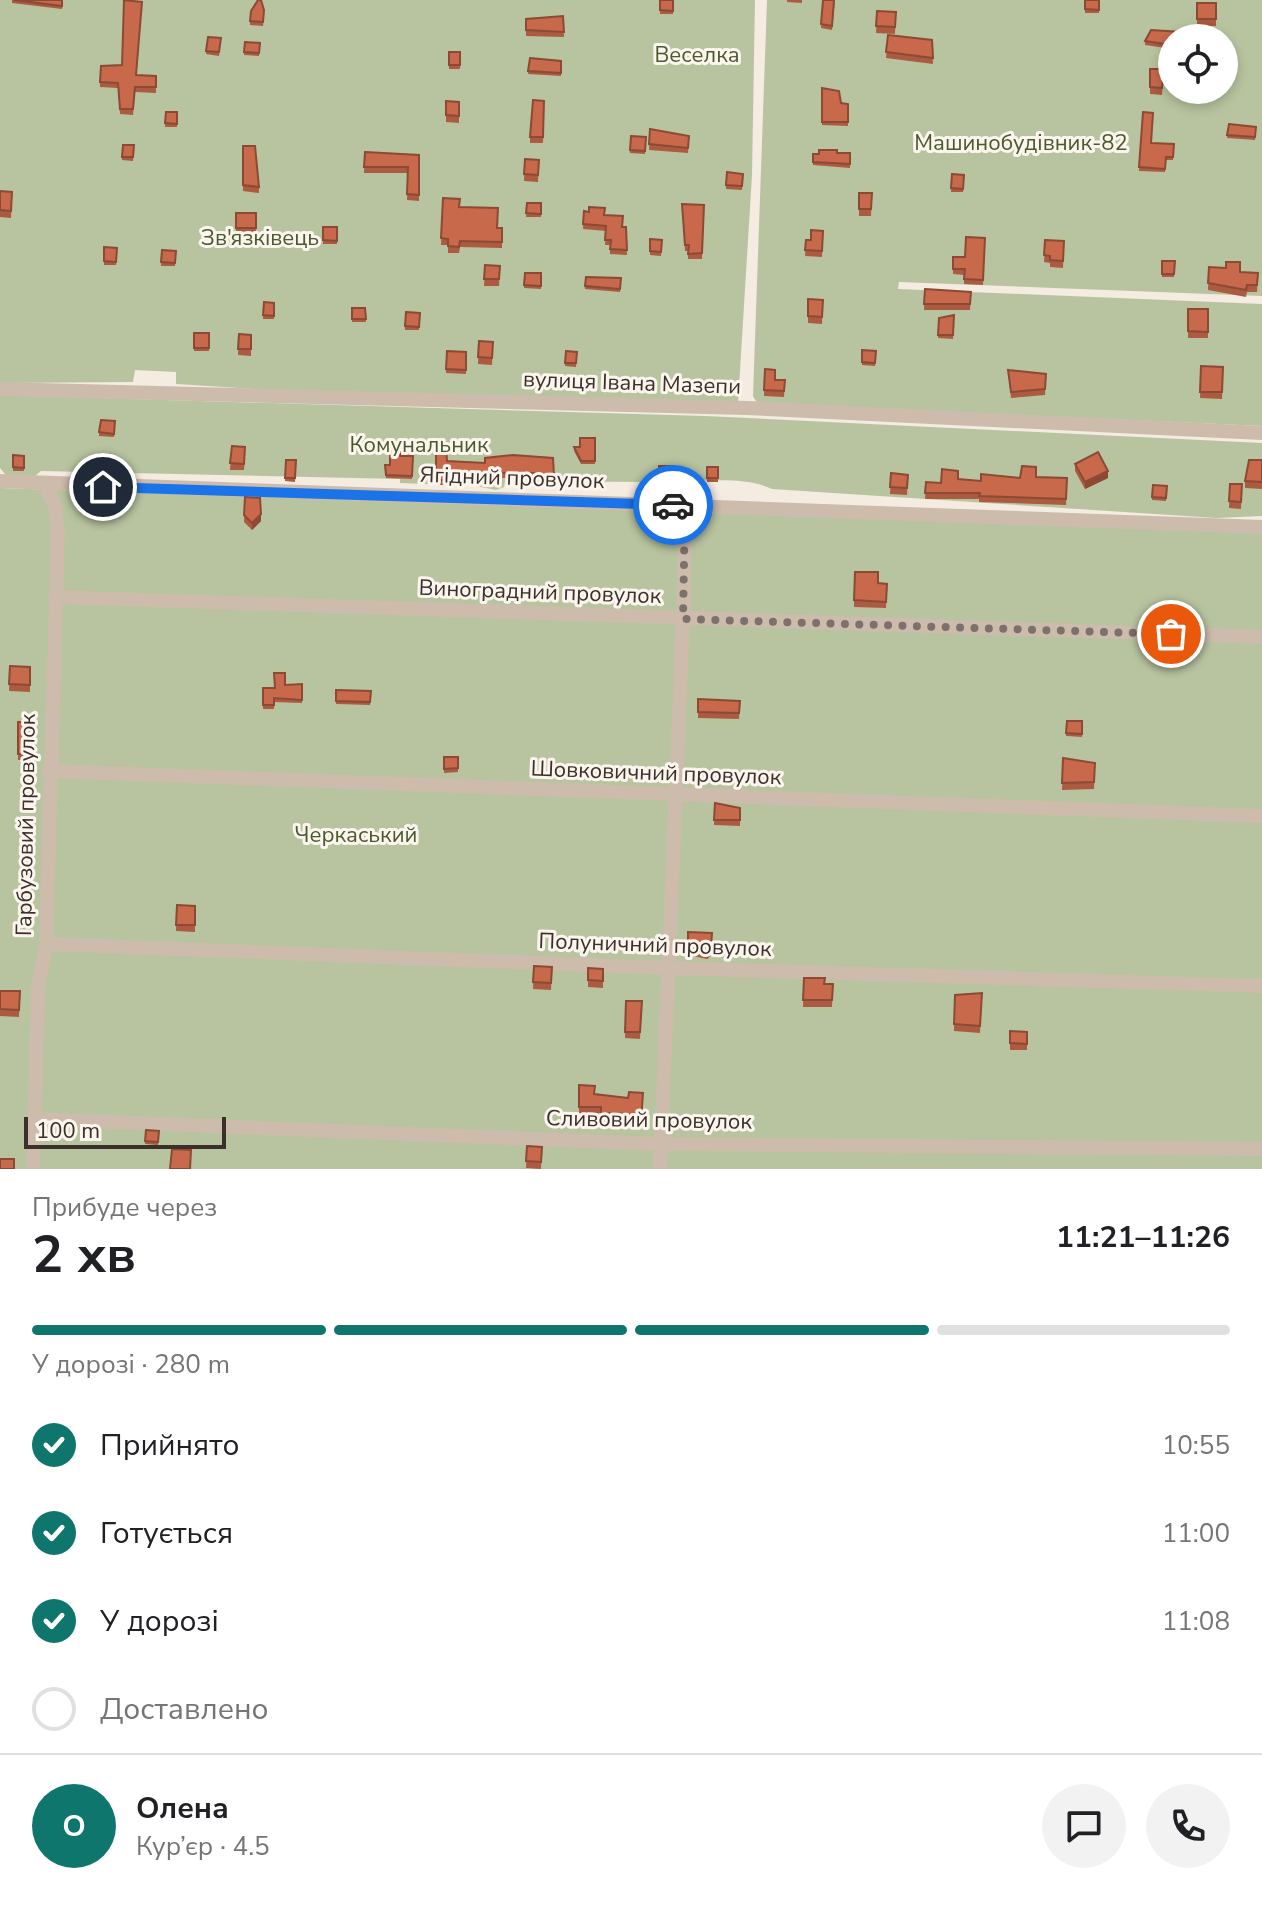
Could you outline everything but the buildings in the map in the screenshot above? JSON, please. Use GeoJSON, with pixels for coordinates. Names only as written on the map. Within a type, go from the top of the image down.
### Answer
{"type":"FeatureCollection","features":[{"type":"Feature","properties":{"kind":"street","name":"вулиця Івана Мазепи"},"geometry":{"type":"LineString","coordinates":[[0,389],[747,408],[1262,433]]}},
{"type":"Feature","properties":{"kind":"street","name":"Ягідний провулок"},"geometry":{"type":"LineString","coordinates":[[0,481],[1262,527]]}},
{"type":"Feature","properties":{"kind":"street","name":"Гарбузовий провулок"},"geometry":{"type":"LineString","coordinates":[[33,1169],[38,988],[46,944],[55,597],[55,506],[45,485]]}},
{"type":"Feature","properties":{"kind":"street"},"geometry":{"type":"LineString","coordinates":[[660,1169],[685,505]]}},
{"type":"Feature","properties":{"kind":"street","name":"Виноградний провулок"},"geometry":{"type":"LineString","coordinates":[[55,597],[1262,637]]}},
{"type":"Feature","properties":{"kind":"street","name":"Шовковичний провулок"},"geometry":{"type":"LineString","coordinates":[[49,771],[1262,816]]}},
{"type":"Feature","properties":{"kind":"street","name":"Полуничний провулок"},"geometry":{"type":"LineString","coordinates":[[46,944],[668,968],[1262,986]]}},
{"type":"Feature","properties":{"kind":"street","name":"Сливовий провулок"},"geometry":{"type":"LineString","coordinates":[[35,1119],[660,1144],[1262,1149]]}},
{"type":"Feature","properties":{"kind":"green space","name":"Зв'язківець"},"geometry":{"type":"Polygon","coordinates":[[[0,0],[755,0],[752,175],[738,403],[255,389],[176,384],[176,372],[135,370],[133,382],[0,383],[0,0]]]}},
{"type":"Feature","properties":{"kind":"green space","name":"Машинобудівник-82"},"geometry":{"type":"Polygon","coordinates":[[[767,0],[1262,0],[1262,296],[899,282],[898,289],[1262,304],[1262,426],[757,403],[753,396],[767,0]]]}},
{"type":"Feature","properties":{"kind":"green space","name":"Комунальник"},"geometry":{"type":"Polygon","coordinates":[[[0,395],[705,416],[1262,443],[1262,516],[1216,518],[772,489],[734,481],[505,482],[504,487],[496,490],[451,481],[450,485],[400,483],[400,479],[41,471],[35,476],[6,475],[0,468],[0,395]]]}},
{"type":"Feature","properties":{"kind":"green space","name":"Черкаський"},"geometry":{"type":"Polygon","coordinates":[[[0,488],[853,516],[1262,533],[1262,1169],[0,1169],[0,488]]]}},
{"type":"Feature","properties":{"kind":"way so far"},"geometry":{"type":"LineString","coordinates":[[673,505],[685,505],[683,619],[1171,634]]}},
{"type":"Feature","properties":{"kind":"route"},"geometry":{"type":"LineString","coordinates":[[103,487],[673,505]]}},
{"type":"Feature","properties":{"kind":"park label","name":"Веселка"},"geometry":{"type":"Point","coordinates":[697,55]}}]}
